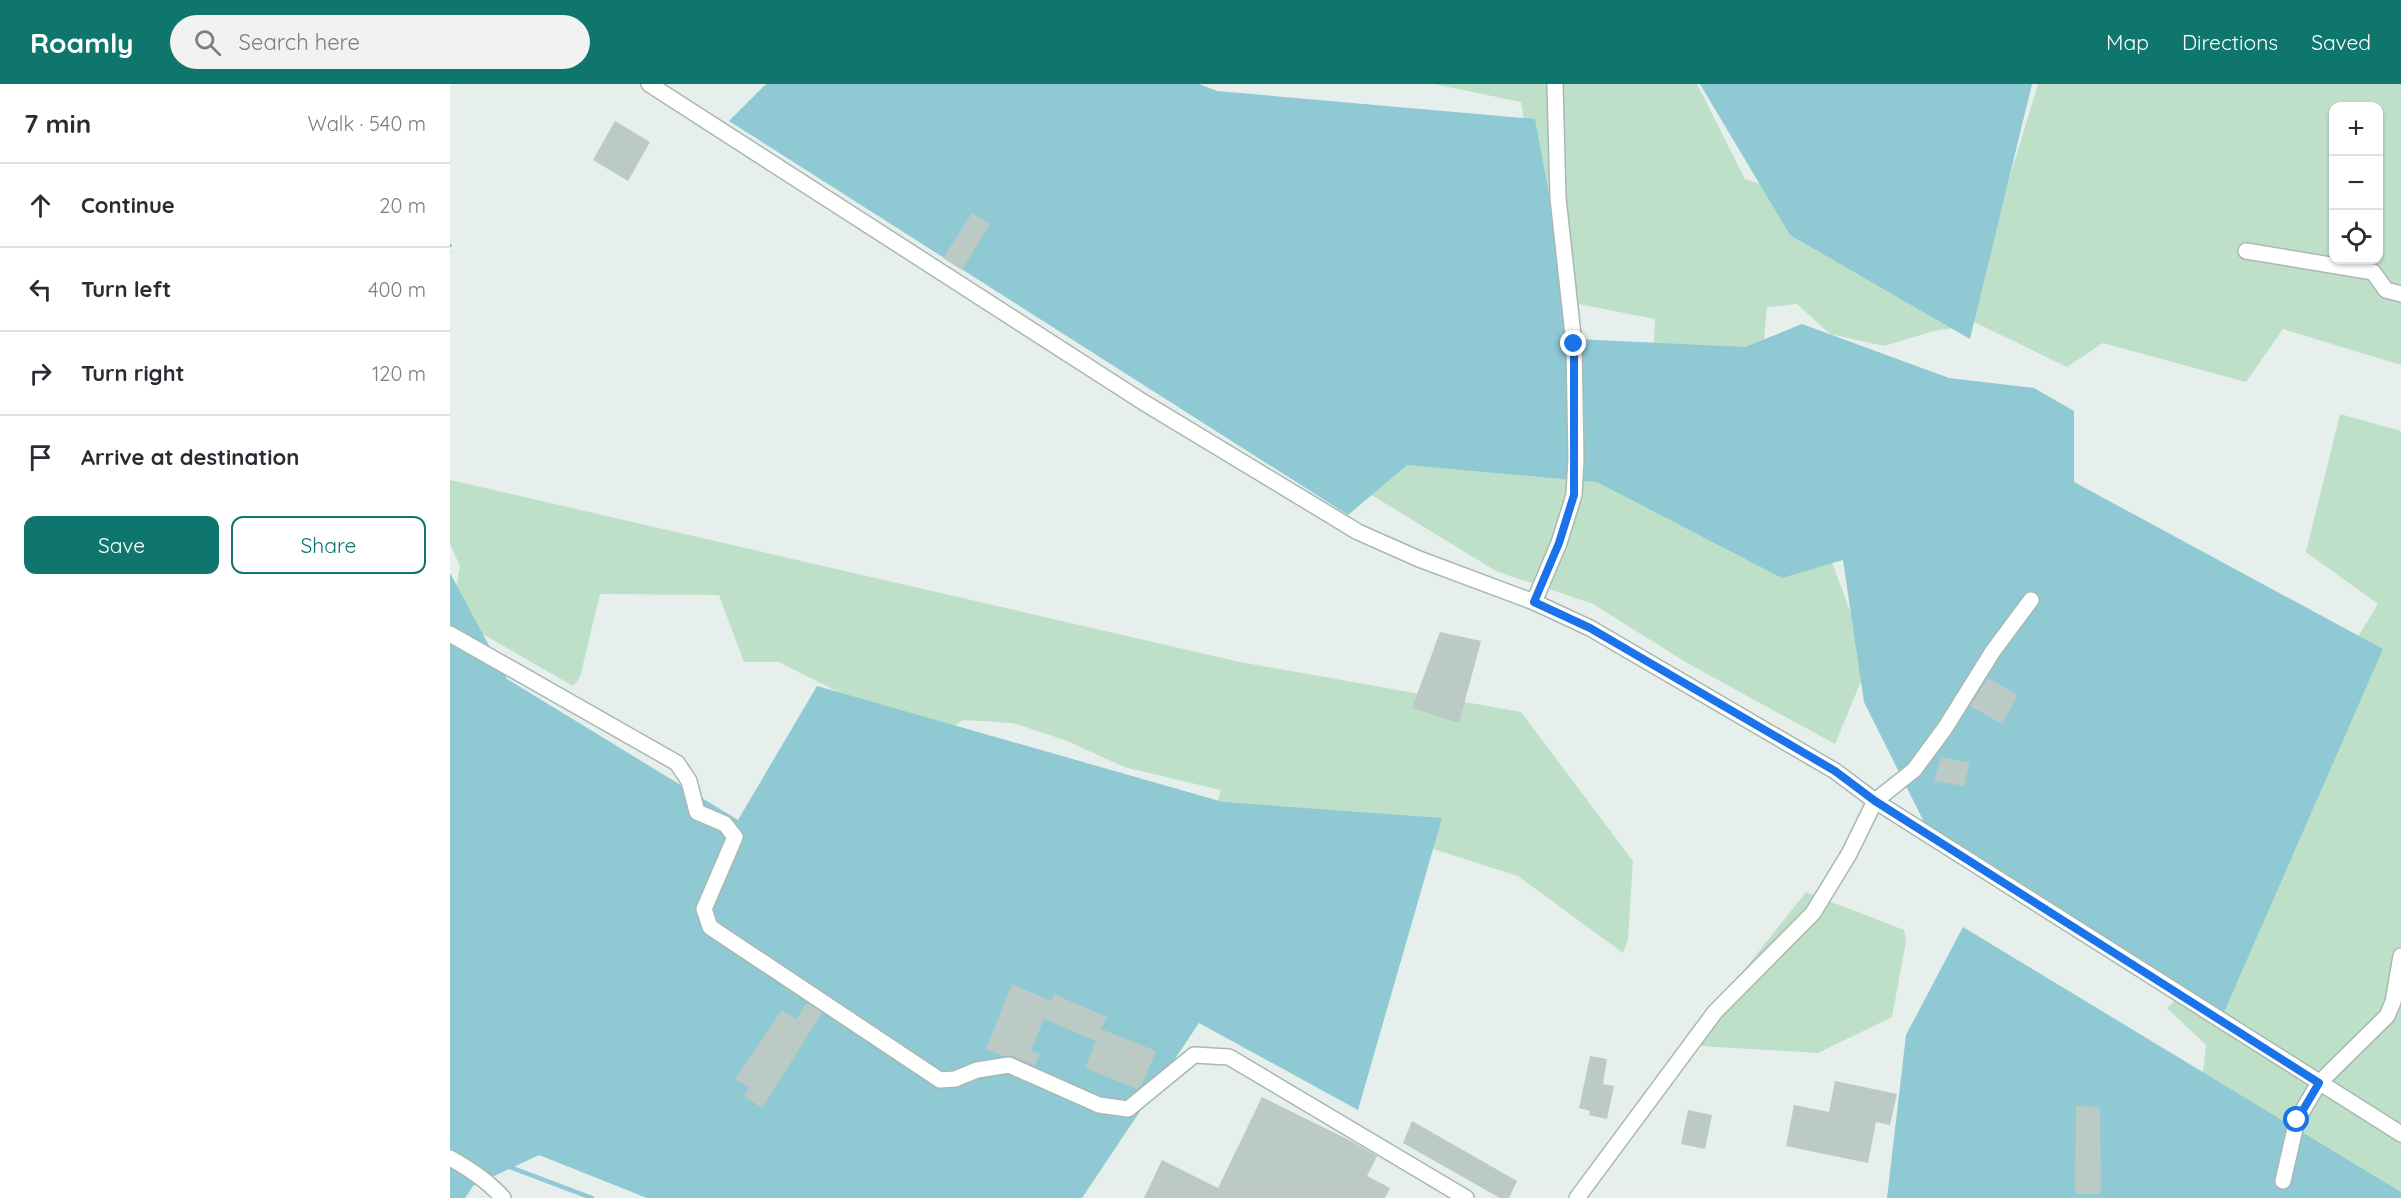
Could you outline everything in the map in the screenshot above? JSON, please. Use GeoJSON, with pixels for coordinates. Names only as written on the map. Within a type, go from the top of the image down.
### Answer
{"type":"FeatureCollection","features":[{"type":"Feature","properties":{"kind":"street"},"geometry":{"type":"LineString","coordinates":[[649,84],[1143,402],[1358,532],[1419,559],[1534,602],[1590,628],[1835,771],[1875,801],[2401,1134]]}},
{"type":"Feature","properties":{"kind":"street"},"geometry":{"type":"LineString","coordinates":[[1534,602],[1562,533],[1574,495],[1574,344],[1558,198],[1555,84]]}},
{"type":"Feature","properties":{"kind":"street"},"geometry":{"type":"LineString","coordinates":[[2246,251],[2373,272],[2386,290],[2401,294]]}},
{"type":"Feature","properties":{"kind":"street"},"geometry":{"type":"LineString","coordinates":[[1577,1198],[1715,1012],[1813,913],[1849,854],[1875,801],[1914,770],[2031,600]]}},
{"type":"Feature","properties":{"kind":"street"},"geometry":{"type":"LineString","coordinates":[[450,634],[677,763],[689,781],[697,812],[725,824],[735,837],[704,909],[710,927],[940,1080],[955,1079],[977,1070],[1009,1065],[1099,1105],[1128,1109],[1194,1055],[1229,1057],[1466,1198]]}},
{"type":"Feature","properties":{"kind":"street"},"geometry":{"type":"LineString","coordinates":[[2283,1181],[2297,1120],[2319,1083],[2386,1016],[2393,1002],[2401,956]]}},
{"type":"Feature","properties":{"kind":"street"},"geometry":{"type":"LineString","coordinates":[[450,1158],[471,1169],[494,1187],[503,1198]]}},
{"type":"Feature","properties":{"kind":"path"},"geometry":{"type":"LineString","coordinates":[[450,244],[450,252]]}},
{"type":"Feature","properties":{"kind":"green space"},"geometry":{"type":"Polygon","coordinates":[[[1434,84],[1697,84],[1745,179],[1903,230],[1981,272],[2038,84],[2401,84],[2401,365],[2283,329],[2246,382],[2103,343],[2067,367],[1968,319],[1967,326],[1934,331],[1884,346],[1830,334],[1797,304],[1767,307],[1749,494],[1827,549],[1869,662],[1835,744],[1687,663],[1593,604],[1496,571],[1342,477],[1445,442],[1649,442],[1655,319],[1553,299],[1521,102],[1434,84]]]}},
{"type":"Feature","properties":{"kind":"green space"},"geometry":{"type":"Polygon","coordinates":[[[2340,414],[2401,431],[2401,1198],[2189,1198],[2206,1045],[2167,1008],[2196,979],[2305,723],[2378,604],[2306,552],[2340,414]]]}},
{"type":"Feature","properties":{"kind":"green space"},"geometry":{"type":"Polygon","coordinates":[[[450,480],[1240,662],[1521,712],[1633,861],[1628,939],[1623,953],[1518,876],[1386,834],[1209,834],[1221,790],[1124,767],[1065,740],[1013,723],[962,720],[937,742],[779,662],[744,662],[719,595],[600,594],[580,677],[573,686],[451,616],[460,566],[450,544],[450,480]]]}},
{"type":"Feature","properties":{"kind":"green space"},"geometry":{"type":"Polygon","coordinates":[[[1806,892],[1904,930],[1906,942],[1892,1017],[1818,1053],[1701,1046],[1707,1017],[1806,892]]]}},
{"type":"Feature","properties":{"kind":"water"},"geometry":{"type":"Polygon","coordinates":[[[766,84],[1199,84],[1217,91],[1535,119],[1576,339],[1745,347],[1802,324],[1949,378],[2034,388],[2074,411],[2074,482],[2383,649],[2221,1019],[1927,828],[1864,702],[1843,560],[1782,578],[1597,482],[1407,465],[1348,515],[729,121],[766,84]]]}},
{"type":"Feature","properties":{"kind":"water"},"geometry":{"type":"Polygon","coordinates":[[[1700,84],[2032,84],[1970,339],[1790,235],[1700,84]]]}},
{"type":"Feature","properties":{"kind":"water"},"geometry":{"type":"Polygon","coordinates":[[[450,573],[507,679],[738,820],[817,686],[1223,802],[1442,818],[1358,1110],[1199,1023],[1082,1198],[647,1198],[539,1155],[473,1186],[465,1198],[450,1198],[450,573]]]}},
{"type":"Feature","properties":{"kind":"water"},"geometry":{"type":"Polygon","coordinates":[[[1963,927],[2401,1192],[2401,1198],[1887,1198],[1906,1035],[1963,927]]]}},
{"type":"Feature","properties":{"kind":"building"},"geometry":{"type":"Polygon","coordinates":[[[615,121],[650,142],[628,181],[593,160],[615,121]]]}},
{"type":"Feature","properties":{"kind":"building"},"geometry":{"type":"Polygon","coordinates":[[[972,213],[990,224],[962,270],[943,258],[972,213]]]}},
{"type":"Feature","properties":{"kind":"building"},"geometry":{"type":"Polygon","coordinates":[[[1440,632],[1481,641],[1459,723],[1412,708],[1440,632]]]}},
{"type":"Feature","properties":{"kind":"building"},"geometry":{"type":"Polygon","coordinates":[[[1988,678],[2018,695],[2002,724],[1970,706],[1988,678]]]}},
{"type":"Feature","properties":{"kind":"building"},"geometry":{"type":"Polygon","coordinates":[[[1941,757],[1970,763],[1964,786],[1934,781],[1941,757]]]}},
{"type":"Feature","properties":{"kind":"building"},"geometry":{"type":"Polygon","coordinates":[[[1012,984],[1051,1001],[1054,994],[1107,1017],[1101,1029],[1156,1051],[1142,1085],[1137,1089],[1085,1068],[1096,1041],[1044,1019],[1031,1051],[1040,1054],[1035,1066],[1013,1056],[1003,1056],[986,1049],[1012,984]]]}},
{"type":"Feature","properties":{"kind":"building"},"geometry":{"type":"Polygon","coordinates":[[[807,1003],[822,1013],[762,1108],[744,1096],[749,1088],[735,1079],[782,1010],[796,1019],[807,1003]]]}},
{"type":"Feature","properties":{"kind":"building"},"geometry":{"type":"Polygon","coordinates":[[[1590,1056],[1607,1059],[1603,1084],[1614,1086],[1607,1119],[1589,1115],[1590,1111],[1579,1108],[1590,1056]]]}},
{"type":"Feature","properties":{"kind":"building"},"geometry":{"type":"Polygon","coordinates":[[[1835,1081],[1897,1094],[1890,1125],[1876,1122],[1868,1163],[1786,1146],[1794,1105],[1829,1112],[1835,1081]]]}},
{"type":"Feature","properties":{"kind":"building"},"geometry":{"type":"Polygon","coordinates":[[[1262,1097],[1377,1156],[1367,1176],[1390,1188],[1385,1198],[1144,1198],[1162,1160],[1218,1188],[1262,1097]]]}},
{"type":"Feature","properties":{"kind":"building"},"geometry":{"type":"Polygon","coordinates":[[[2076,1106],[2100,1107],[2101,1194],[2075,1194],[2076,1106]]]}},
{"type":"Feature","properties":{"kind":"building"},"geometry":{"type":"Polygon","coordinates":[[[1688,1110],[1712,1115],[1705,1149],[1681,1144],[1688,1110]]]}},
{"type":"Feature","properties":{"kind":"building"},"geometry":{"type":"Polygon","coordinates":[[[1412,1121],[1517,1181],[1509,1198],[1500,1198],[1403,1143],[1412,1121]]]}},
{"type":"Feature","properties":{"kind":"waterway"},"geometry":{"type":"LineString","coordinates":[[507,1166],[592,1198]]}},
{"type":"Feature","properties":{"kind":"route"},"geometry":{"type":"LineString","coordinates":[[1574,344],[1574,495],[1559,543],[1534,602],[1590,628],[1835,771],[1875,801],[2319,1083],[2297,1120]]}}]}
